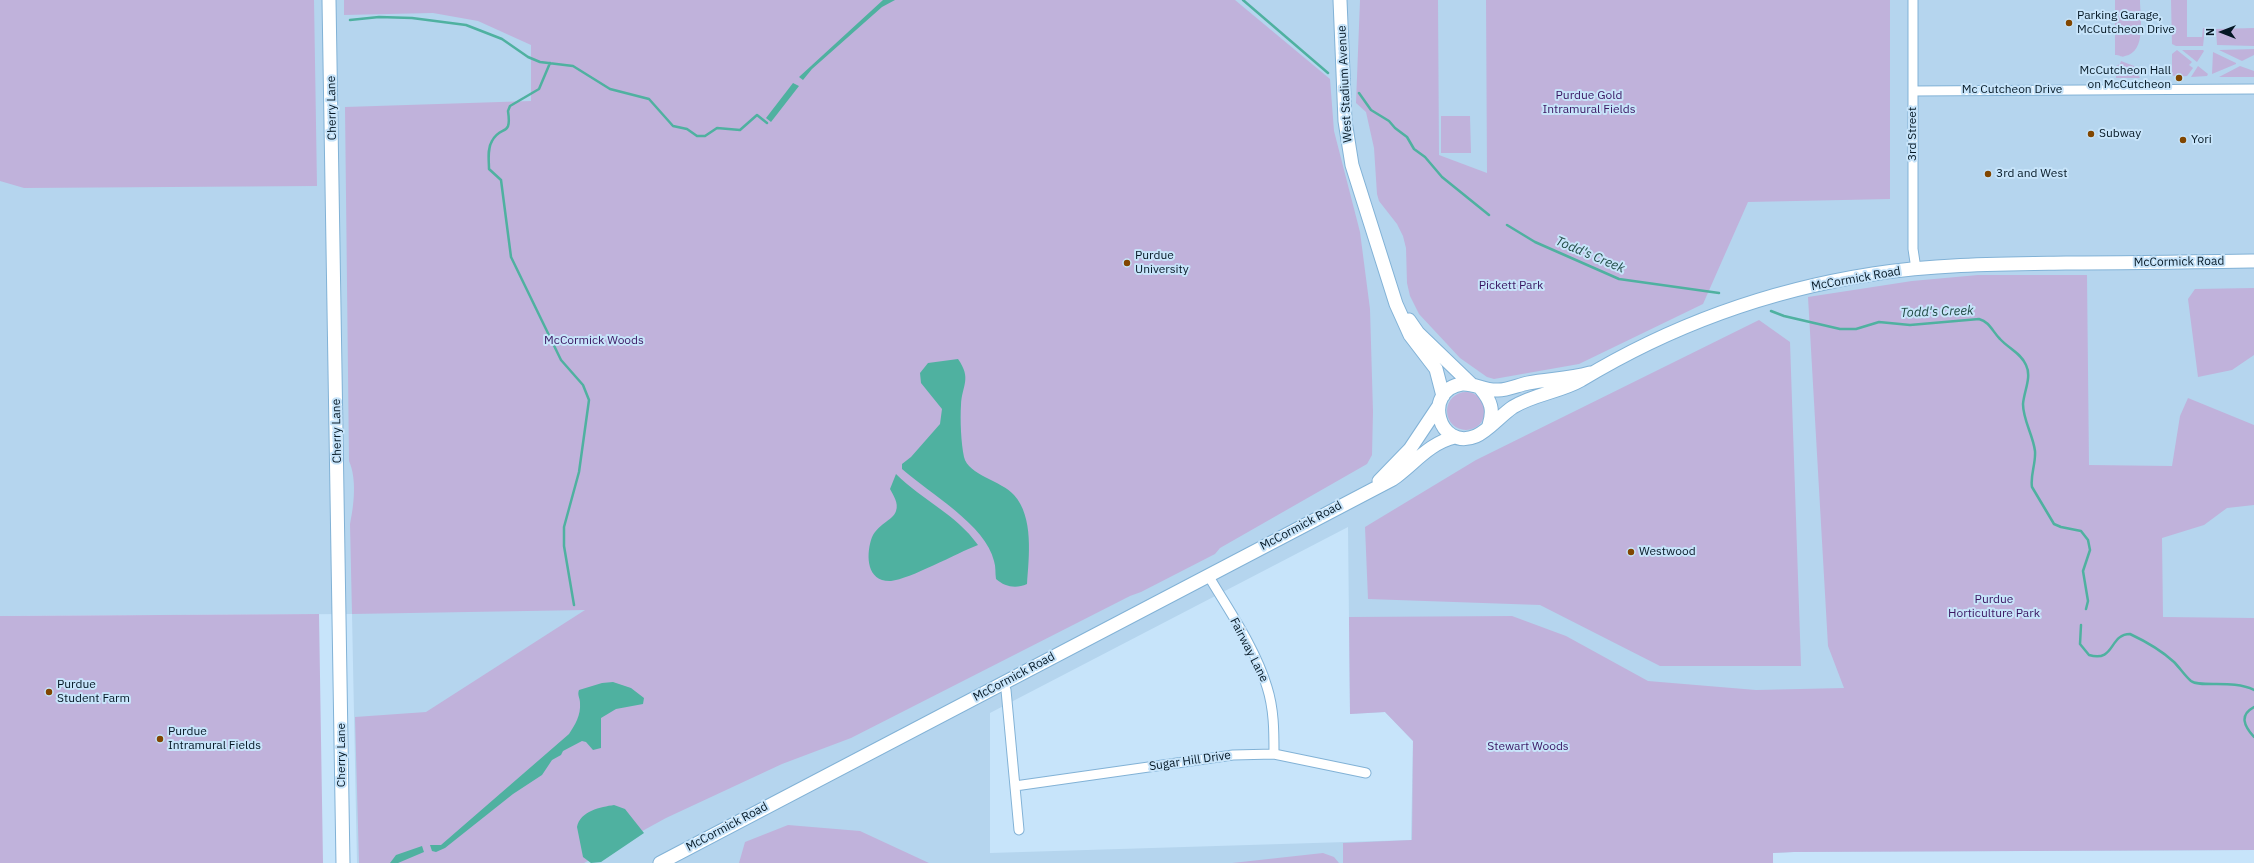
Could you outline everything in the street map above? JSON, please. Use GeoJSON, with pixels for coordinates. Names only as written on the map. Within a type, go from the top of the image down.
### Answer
{"type":"FeatureCollection","features":[{"type":"Feature","properties":{"kind":"street","name":"Cherry Lane"},"geometry":{"type":"LineString","coordinates":[[329,0],[343,863]]}},
{"type":"Feature","properties":{"kind":"street","name":"West Stadium Avenue"},"geometry":{"type":"LineString","coordinates":[[1340,0],[1348,142],[1357,184],[1390,281],[1396,304],[1410,335],[1436,369],[1441,402]]}},
{"type":"Feature","properties":{"kind":"street","name":"3rd Street"},"geometry":{"type":"LineString","coordinates":[[1913,0],[1913,249],[1916,269]]}},
{"type":"Feature","properties":{"kind":"street","name":"Mc Cutcheon Drive"},"geometry":{"type":"LineString","coordinates":[[1913,90],[2254,89]]}},
{"type":"Feature","properties":{"kind":"street","name":"McCormick Road"},"geometry":{"type":"LineString","coordinates":[[1489,425],[1514,406],[1532,397],[1579,381],[1590,373],[1695,323],[1766,298],[1851,278],[1916,269],[1989,264],[2254,261]]}},
{"type":"Feature","properties":{"kind":"street","name":"West Stadium Avenue"},"geometry":{"type":"LineString","coordinates":[[1390,281],[1410,321],[1418,332],[1476,387]]}},
{"type":"Feature","properties":{"kind":"street"},"geometry":{"type":"LineString","coordinates":[[1476,387],[1491,402],[1492,410],[1489,425],[1477,436],[1462,438],[1455,437],[1444,429],[1440,422],[1441,402],[1455,386],[1476,387],[1500,391],[1529,383],[1564,380],[1590,373]]}},
{"type":"Feature","properties":{"kind":"street","name":"McCormick Road"},"geometry":{"type":"LineString","coordinates":[[1369,490],[1410,449],[1441,402]]}},
{"type":"Feature","properties":{"kind":"street","name":"McCormick Road"},"geometry":{"type":"LineString","coordinates":[[660,863],[1369,490],[1393,479],[1412,465],[1431,446],[1455,437]]}},
{"type":"Feature","properties":{"kind":"street","name":"Fairway Lane"},"geometry":{"type":"LineString","coordinates":[[1208,575],[1244,638],[1268,688],[1274,722],[1274,754]]}},
{"type":"Feature","properties":{"kind":"street"},"geometry":{"type":"LineString","coordinates":[[1003,683],[1006,690],[1019,830]]}},
{"type":"Feature","properties":{"kind":"street","name":"Sugar Hill Drive"},"geometry":{"type":"LineString","coordinates":[[1015,786],[1233,755],[1274,754],[1366,773]]}},
{"type":"Feature","properties":{"kind":"shaded area","name":"Purdue University"},"geometry":{"type":"Polygon","coordinates":[[[0,0],[2254,0],[2254,850],[1794,852],[1773,853],[1773,863],[357,863],[352,614],[0,616],[0,0]],[[1348,527],[990,713],[990,853],[1411,840],[1413,741],[1385,712],[1350,714],[1348,527]]]}},
{"type":"Feature","properties":{"kind":"shaded area"},"geometry":{"type":"Polygon","coordinates":[[[883,0],[895,0],[882,7],[812,69],[803,80],[799,77],[883,0]]]}},
{"type":"Feature","properties":{"kind":"shaded area"},"geometry":{"type":"Polygon","coordinates":[[[793,83],[799,86],[771,122],[766,118],[793,83]]]}},
{"type":"Feature","properties":{"kind":"shaded area"},"geometry":{"type":"Polygon","coordinates":[[[958,359],[965,372],[961,411],[961,439],[964,457],[972,469],[1009,490],[1020,504],[1025,514],[1029,538],[1029,562],[1027,584],[1023,586],[1015,587],[1003,584],[996,579],[994,561],[989,548],[980,535],[955,510],[902,469],[902,464],[911,457],[940,424],[942,409],[921,383],[920,373],[928,363],[958,359]]]}},
{"type":"Feature","properties":{"kind":"shaded area"},"geometry":{"type":"Polygon","coordinates":[[[896,474],[917,492],[960,524],[978,545],[910,576],[891,581],[883,580],[877,577],[870,567],[869,547],[873,535],[880,526],[892,518],[896,511],[896,502],[890,489],[896,474]]]}},
{"type":"Feature","properties":{"kind":"shaded area"},"geometry":{"type":"Polygon","coordinates":[[[613,682],[631,688],[644,698],[643,704],[616,709],[601,718],[601,748],[593,750],[586,742],[582,741],[563,751],[561,755],[552,760],[542,775],[513,794],[445,848],[436,852],[432,851],[430,845],[441,845],[569,734],[580,712],[579,690],[602,683],[613,682]]]}},
{"type":"Feature","properties":{"kind":"shaded area"},"geometry":{"type":"Polygon","coordinates":[[[614,805],[625,809],[644,833],[601,862],[591,863],[583,857],[577,827],[582,817],[592,811],[614,805]]]}},
{"type":"Feature","properties":{"kind":"shaded area"},"geometry":{"type":"Polygon","coordinates":[[[422,846],[424,852],[398,863],[390,863],[396,855],[422,846]]]}},
{"type":"Feature","properties":{"kind":"green space"},"geometry":{"type":"Polygon","coordinates":[[[0,0],[314,0],[317,186],[24,188],[0,181],[0,0]]]}},
{"type":"Feature","properties":{"kind":"green space","name":"McCormick Woods"},"geometry":{"type":"Polygon","coordinates":[[[344,0],[1235,0],[1330,79],[1334,131],[1360,232],[1370,309],[1373,412],[1372,455],[1367,464],[1220,548],[1215,554],[851,738],[782,764],[666,818],[584,863],[359,863],[355,717],[426,712],[585,610],[352,614],[350,524],[354,500],[354,484],[352,468],[349,461],[345,107],[531,101],[531,45],[478,21],[433,13],[344,15],[344,0]]]}},
{"type":"Feature","properties":{"kind":"green space"},"geometry":{"type":"Polygon","coordinates":[[[1360,0],[1438,0],[1439,155],[1487,173],[1486,0],[1890,0],[1890,199],[1748,202],[1703,304],[1579,364],[1494,379],[1487,377],[1460,358],[1419,314],[1410,296],[1407,283],[1406,248],[1403,236],[1397,224],[1379,201],[1377,194],[1374,148],[1366,112],[1356,103],[1360,0]]]}},
{"type":"Feature","properties":{"kind":"green space"},"geometry":{"type":"Polygon","coordinates":[[[2115,0],[2140,0],[2141,32],[2137,48],[2132,53],[2123,57],[2115,55],[2115,0]]]}},
{"type":"Feature","properties":{"kind":"green space"},"geometry":{"type":"Polygon","coordinates":[[[2171,0],[2187,0],[2187,37],[2202,37],[2203,28],[2205,28],[2203,46],[2176,46],[2172,44],[2171,0]]]}},
{"type":"Feature","properties":{"kind":"green space"},"geometry":{"type":"Polygon","coordinates":[[[2254,28],[2254,46],[2217,45],[2216,29],[2254,28]]]}},
{"type":"Feature","properties":{"kind":"green space"},"geometry":{"type":"Polygon","coordinates":[[[2254,49],[2254,55],[2242,61],[2219,50],[2254,49]]]}},
{"type":"Feature","properties":{"kind":"green space"},"geometry":{"type":"Polygon","coordinates":[[[2177,50],[2192,62],[2189,65],[2193,68],[2187,76],[2176,77],[2172,75],[2172,54],[2177,50]]]}},
{"type":"Feature","properties":{"kind":"green space"},"geometry":{"type":"Polygon","coordinates":[[[2182,50],[2203,50],[2204,51],[2197,62],[2182,50]]]}},
{"type":"Feature","properties":{"kind":"green space"},"geometry":{"type":"Polygon","coordinates":[[[2213,52],[2236,63],[2236,64],[2212,74],[2213,52]]]}},
{"type":"Feature","properties":{"kind":"green space"},"geometry":{"type":"Polygon","coordinates":[[[2121,61],[2134,66],[2140,78],[2116,78],[2116,66],[2120,64],[2121,61]]]}},
{"type":"Feature","properties":{"kind":"green space"},"geometry":{"type":"Polygon","coordinates":[[[2198,66],[2208,74],[2207,76],[2191,77],[2198,66]]]}},
{"type":"Feature","properties":{"kind":"green space"},"geometry":{"type":"Polygon","coordinates":[[[2240,66],[2254,71],[2254,77],[2219,77],[2240,66]]]}},
{"type":"Feature","properties":{"kind":"green space"},"geometry":{"type":"Polygon","coordinates":[[[1441,116],[1470,116],[1471,153],[1441,153],[1441,116]]]}},
{"type":"Feature","properties":{"kind":"green space","name":"Purdue Horticulture Park"},"geometry":{"type":"Polygon","coordinates":[[[1978,275],[2087,275],[2089,465],[2172,466],[2180,416],[2188,398],[2254,425],[2254,505],[2227,508],[2204,525],[2162,538],[2163,617],[2254,618],[2254,850],[1794,852],[1773,853],[1773,863],[1343,863],[1343,843],[1412,840],[1413,741],[1385,712],[1350,714],[1349,617],[1512,616],[1566,636],[1648,681],[1756,690],[1844,688],[1828,646],[1808,297],[1912,281],[1978,275]]]}},
{"type":"Feature","properties":{"kind":"green space"},"geometry":{"type":"Polygon","coordinates":[[[2254,288],[2254,355],[2232,370],[2198,377],[2188,299],[2195,289],[2254,288]]]}},
{"type":"Feature","properties":{"kind":"green space"},"geometry":{"type":"Polygon","coordinates":[[[1759,320],[1790,342],[1801,666],[1660,666],[1540,605],[1368,599],[1365,527],[1476,460],[1759,320]]]}},
{"type":"Feature","properties":{"kind":"green space"},"geometry":{"type":"Polygon","coordinates":[[[1466,392],[1479,398],[1485,411],[1479,424],[1466,430],[1453,424],[1447,411],[1453,398],[1466,392]]]}},
{"type":"Feature","properties":{"kind":"green space","name":"Purdue Intramural Fields"},"geometry":{"type":"Polygon","coordinates":[[[319,614],[323,863],[0,863],[0,616],[319,614]]]}},
{"type":"Feature","properties":{"kind":"green space"},"geometry":{"type":"Polygon","coordinates":[[[788,825],[860,831],[929,863],[739,863],[745,842],[788,825]]]}},
{"type":"Feature","properties":{"kind":"green space"},"geometry":{"type":"Polygon","coordinates":[[[1323,853],[1334,857],[1339,863],[1232,863],[1323,853]]]}},
{"type":"Feature","properties":{"kind":"waterway","name":"Todd's Creek"},"geometry":{"type":"LineString","coordinates":[[1243,0],[1328,73]]}},
{"type":"Feature","properties":{"kind":"waterway"},"geometry":{"type":"LineString","coordinates":[[350,20],[379,17],[412,18],[466,25],[502,39],[528,57],[540,62],[573,66],[610,89],[649,99],[673,126],[687,129],[697,136],[705,136],[717,128],[740,130],[757,115],[767,123]]}},
{"type":"Feature","properties":{"kind":"waterway"},"geometry":{"type":"LineString","coordinates":[[550,63],[539,89],[510,106],[508,111],[509,119],[507,128],[495,136],[490,144],[489,169],[501,180],[511,257],[561,360],[583,385],[589,400],[579,472],[564,527],[564,546],[574,605]]}},
{"type":"Feature","properties":{"kind":"waterway","name":"Todd's Creek"},"geometry":{"type":"LineString","coordinates":[[1359,93],[1371,110],[1389,121],[1395,128],[1407,137],[1414,149],[1425,157],[1442,177],[1489,215]]}},
{"type":"Feature","properties":{"kind":"waterway","name":"Todd's Creek"},"geometry":{"type":"LineString","coordinates":[[1507,225],[1535,242],[1619,279],[1719,293]]}},
{"type":"Feature","properties":{"kind":"waterway","name":"Todd's Creek"},"geometry":{"type":"LineString","coordinates":[[1771,311],[1784,316],[1840,329],[1856,329],[1879,322],[1910,325],[1979,319],[1986,322],[2000,339],[2021,357],[2028,370],[2023,410],[2035,451],[2032,487],[2054,524],[2081,531],[2088,540],[2090,550],[2083,571],[2088,601],[2086,609]]}},
{"type":"Feature","properties":{"kind":"waterway","name":"Todd's Creek"},"geometry":{"type":"LineString","coordinates":[[2081,625],[2080,644],[2089,655],[2103,655],[2108,652],[2118,638],[2123,635],[2130,634],[2164,654],[2174,662],[2191,681],[2195,683],[2237,685],[2254,690]]}},
{"type":"Feature","properties":{"kind":"waterway","name":"Todd's Creek"},"geometry":{"type":"LineString","coordinates":[[2254,707],[2249,710],[2245,717],[2246,725],[2254,737]]}},
{"type":"Feature","properties":{"kind":"place","name":"Parking Garage, McCutcheon Drive"},"geometry":{"type":"Point","coordinates":[2069,23]}},
{"type":"Feature","properties":{"kind":"place","name":"McCutcheon Hall on McCutcheon"},"geometry":{"type":"Point","coordinates":[2179,78]}},
{"type":"Feature","properties":{"kind":"place","name":"Subway"},"geometry":{"type":"Point","coordinates":[2091,134]}},
{"type":"Feature","properties":{"kind":"place","name":"Yori"},"geometry":{"type":"Point","coordinates":[2183,140]}},
{"type":"Feature","properties":{"kind":"place","name":"3rd and West"},"geometry":{"type":"Point","coordinates":[1988,174]}},
{"type":"Feature","properties":{"kind":"place","name":"Purdue University"},"geometry":{"type":"Point","coordinates":[1127,263]}},
{"type":"Feature","properties":{"kind":"place","name":"Westwood"},"geometry":{"type":"Point","coordinates":[1631,552]}},
{"type":"Feature","properties":{"kind":"place","name":"Purdue Student Farm"},"geometry":{"type":"Point","coordinates":[49,692]}},
{"type":"Feature","properties":{"kind":"place","name":"Purdue Intramural Fields"},"geometry":{"type":"Point","coordinates":[160,739]}},
{"type":"Feature","properties":{"kind":"park label","name":"Purdue Gold Intramural Fields"},"geometry":{"type":"Point","coordinates":[1589,103]}},
{"type":"Feature","properties":{"kind":"park label","name":"Pickett Park"},"geometry":{"type":"Point","coordinates":[1511,286]}},
{"type":"Feature","properties":{"kind":"park label","name":"Stewart Woods"},"geometry":{"type":"Point","coordinates":[1528,747]}}]}
